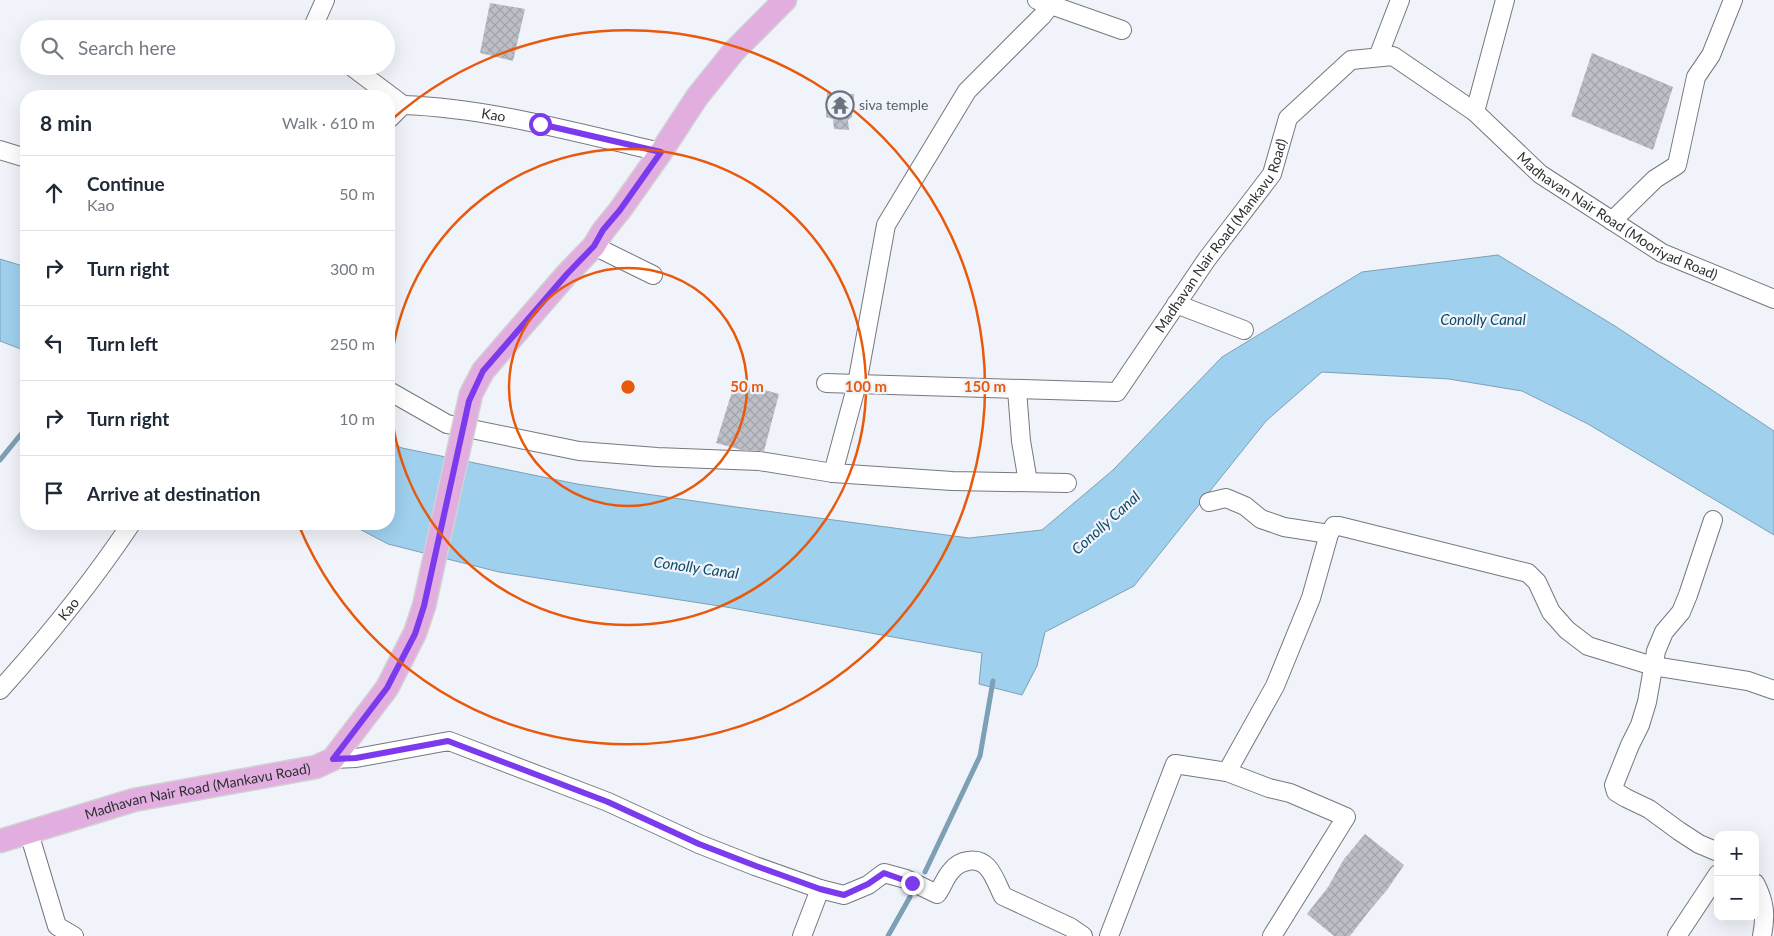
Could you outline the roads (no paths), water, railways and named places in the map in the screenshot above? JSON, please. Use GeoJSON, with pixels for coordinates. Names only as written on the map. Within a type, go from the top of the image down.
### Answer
{"type":"FeatureCollection","features":[{"type":"Feature","properties":{"kind":"main road"},"geometry":{"type":"LineString","coordinates":[[333,759],[387,688],[415,634],[424,606],[471,394],[483,371],[567,274],[594,246],[603,230],[620,210],[661,152],[697,97],[728,58],[785,0]]}},
{"type":"Feature","properties":{"kind":"main road","name":"Madhavan Nair Road (Mankavu Road)"},"geometry":{"type":"LineString","coordinates":[[0,841],[134,800],[316,767],[333,759]]}},
{"type":"Feature","properties":{"kind":"street"},"geometry":{"type":"LineString","coordinates":[[316,20],[325,0]]}},
{"type":"Feature","properties":{"kind":"street"},"geometry":{"type":"LineString","coordinates":[[1378,57],[1400,0]]}},
{"type":"Feature","properties":{"kind":"street"},"geometry":{"type":"LineString","coordinates":[[1475,112],[1505,0]]}},
{"type":"Feature","properties":{"kind":"street"},"geometry":{"type":"LineString","coordinates":[[1612,221],[1655,179],[1677,165],[1696,76],[1711,55],[1733,0]]}},
{"type":"Feature","properties":{"kind":"street"},"geometry":{"type":"LineString","coordinates":[[833,473],[857,384],[886,225],[966,90],[1042,16],[1047,2],[1122,30]]}},
{"type":"Feature","properties":{"kind":"street","name":"Madhavan Nair Road (Mankavu Road)"},"geometry":{"type":"LineString","coordinates":[[826,383],[1117,392],[1207,259],[1272,174],[1288,118],[1351,60],[1393,56],[1475,112]]}},
{"type":"Feature","properties":{"kind":"street"},"geometry":{"type":"LineString","coordinates":[[363,75],[383,90]]}},
{"type":"Feature","properties":{"kind":"street"},"geometry":{"type":"LineString","coordinates":[[395,99],[403,105],[395,113]]}},
{"type":"Feature","properties":{"kind":"street","name":"Kao"},"geometry":{"type":"LineString","coordinates":[[403,105],[463,111],[530,123],[661,152]]}},
{"type":"Feature","properties":{"kind":"street","name":"Madhavan Nair Road (Mooriyad Road)"},"geometry":{"type":"LineString","coordinates":[[1475,112],[1540,174],[1662,253],[1774,299]]}},
{"type":"Feature","properties":{"kind":"street"},"geometry":{"type":"LineString","coordinates":[[0,150],[20,156]]}},
{"type":"Feature","properties":{"kind":"street"},"geometry":{"type":"LineString","coordinates":[[594,246],[653,275]]}},
{"type":"Feature","properties":{"kind":"street"},"geometry":{"type":"LineString","coordinates":[[1176,304],[1244,330]]}},
{"type":"Feature","properties":{"kind":"street"},"geometry":{"type":"LineString","coordinates":[[1017,390],[1020,441],[1028,482]]}},
{"type":"Feature","properties":{"kind":"street"},"geometry":{"type":"LineString","coordinates":[[395,394],[447,424],[579,452],[759,461],[833,473],[952,481],[1067,483]]}},
{"type":"Feature","properties":{"kind":"street"},"geometry":{"type":"LineString","coordinates":[[1209,502],[1226,498],[1245,506],[1262,519],[1284,527],[1329,534]]}},
{"type":"Feature","properties":{"kind":"street"},"geometry":{"type":"LineString","coordinates":[[1713,520],[1681,612],[1664,632],[1656,651],[1647,702],[1640,725],[1614,785],[1616,792],[1649,809],[1679,831],[1714,850]]}},
{"type":"Feature","properties":{"kind":"street"},"geometry":{"type":"LineString","coordinates":[[1227,772],[1275,686],[1312,598],[1329,534],[1334,526],[1528,573],[1537,582],[1551,612],[1567,630],[1588,646],[1653,666],[1748,680],[1774,690]]}},
{"type":"Feature","properties":{"kind":"street","name":"Kao"},"geometry":{"type":"LineString","coordinates":[[0,690],[36,651],[127,530]]}},
{"type":"Feature","properties":{"kind":"street"},"geometry":{"type":"LineString","coordinates":[[333,759],[356,758],[448,741],[608,802],[699,844],[820,889],[844,895],[868,884],[884,873],[906,879],[937,894],[947,876],[958,864],[974,860],[980,861],[988,866],[1003,896],[1070,927],[1083,936]]}},
{"type":"Feature","properties":{"kind":"street"},"geometry":{"type":"LineString","coordinates":[[1109,936],[1175,764],[1227,772],[1269,788],[1290,793],[1346,816],[1272,936]]}},
{"type":"Feature","properties":{"kind":"street"},"geometry":{"type":"LineString","coordinates":[[29,833],[57,926],[74,936]]}},
{"type":"Feature","properties":{"kind":"street"},"geometry":{"type":"LineString","coordinates":[[1677,936],[1717,876]]}},
{"type":"Feature","properties":{"kind":"street"},"geometry":{"type":"LineString","coordinates":[[802,936],[820,889]]}},
{"type":"Feature","properties":{"kind":"street"},"geometry":{"type":"LineString","coordinates":[[1759,890],[1766,918],[1762,936]]}},
{"type":"Feature","properties":{"kind":"water","name":"Conolly Canal"},"geometry":{"type":"Polygon","coordinates":[[[1498,255],[1615,326],[1774,431],[1774,535],[1588,424],[1522,391],[1449,379],[1322,372],[1266,421],[1134,586],[1045,632],[1037,666],[1022,695],[979,684],[982,653],[726,607],[499,572],[388,544],[361,530],[395,530],[395,445],[402,448],[577,484],[969,538],[1042,530],[1113,470],[1222,357],[1362,272],[1498,255]]]}},
{"type":"Feature","properties":{"kind":"water"},"geometry":{"type":"Polygon","coordinates":[[[0,259],[20,265],[20,349],[0,341],[0,259]]]}},
{"type":"Feature","properties":{"kind":"waterway"},"geometry":{"type":"LineString","coordinates":[[0,460],[20,435]]}},
{"type":"Feature","properties":{"kind":"waterway"},"geometry":{"type":"LineString","coordinates":[[925,872],[980,756],[993,681]]}},
{"type":"Feature","properties":{"kind":"waterway"},"geometry":{"type":"LineString","coordinates":[[888,936],[910,897]]}},
{"type":"Feature","properties":{"kind":"place","name":"siva temple"},"geometry":{"type":"Point","coordinates":[840,105]}}]}
